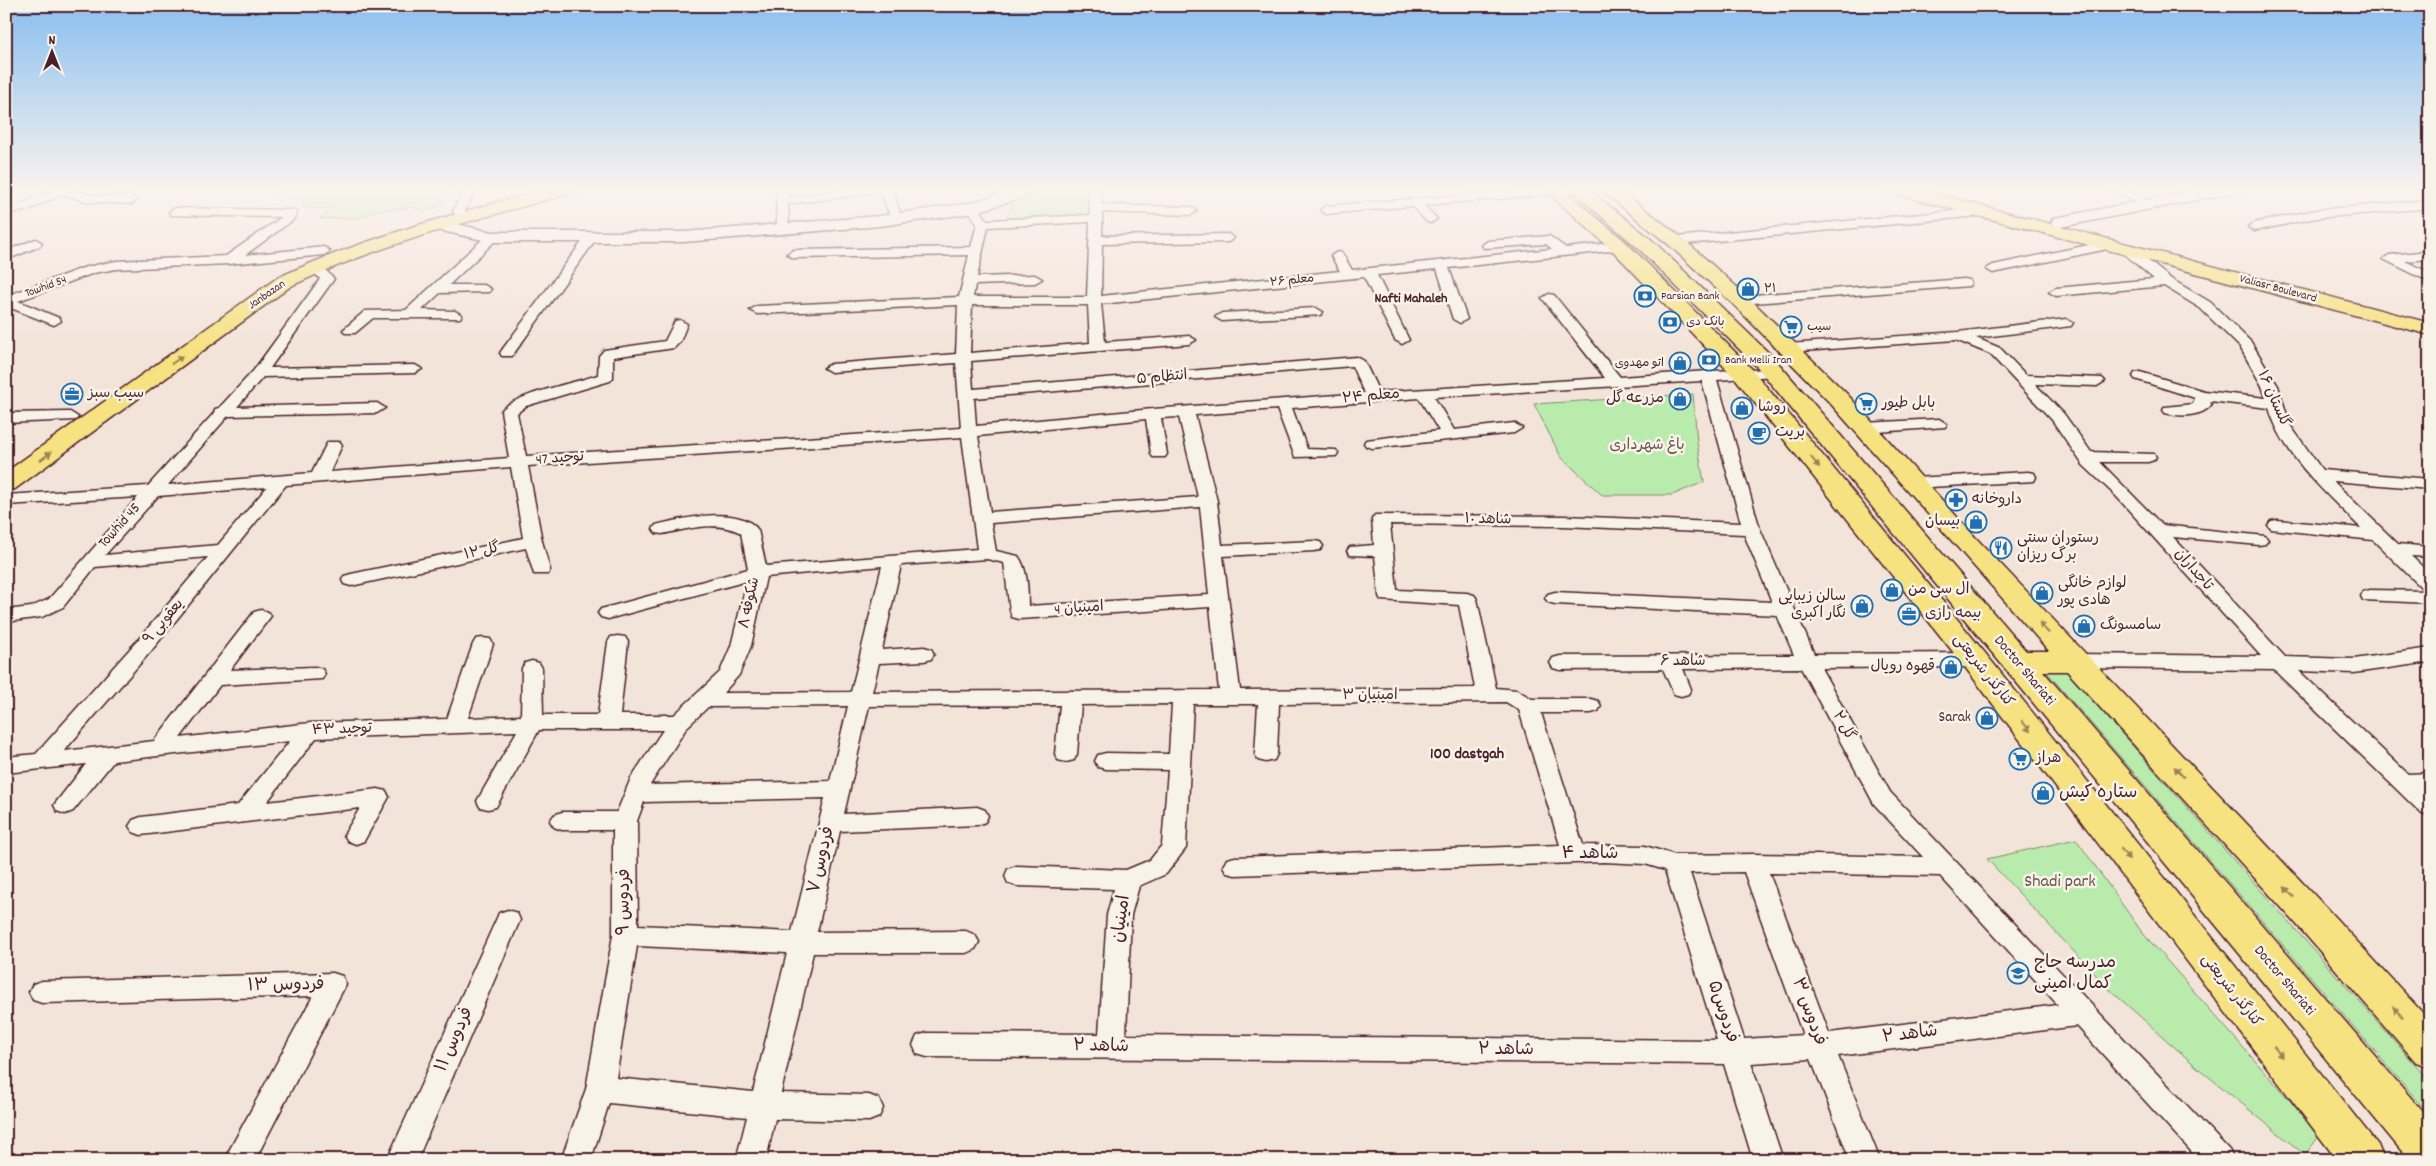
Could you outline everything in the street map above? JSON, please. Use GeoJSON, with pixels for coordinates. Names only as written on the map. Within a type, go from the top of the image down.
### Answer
{"type":"FeatureCollection","features":[{"type":"Feature","properties":{"kind":"main road","name":"Janbazan"},"geometry":{"type":"LineString","coordinates":[[6,484],[284,282],[319,259],[368,242]]}},
{"type":"Feature","properties":{"kind":"main road","name":"Janbazan"},"geometry":{"type":"LineString","coordinates":[[6,462],[262,281],[293,264],[356,251],[383,242]]}},
{"type":"Feature","properties":{"kind":"main road","name":"کنارگذر شریعتی"},"geometry":{"type":"LineString","coordinates":[[1616,242],[1743,373],[1975,660],[2363,1160]]}},
{"type":"Feature","properties":{"kind":"main road","name":"Doctor Shariati"},"geometry":{"type":"LineString","coordinates":[[1643,242],[1754,348],[1781,360],[2016,660],[2430,1152]]}},
{"type":"Feature","properties":{"kind":"main road"},"geometry":{"type":"LineString","coordinates":[[1677,242],[1740,300],[1781,360],[1838,398],[1913,483],[2354,963],[2430,1049]]}},
{"type":"Feature","properties":{"kind":"main road","name":"Valiasr Boulevard"},"geometry":{"type":"LineString","coordinates":[[2100,242],[2430,329]]}},
{"type":"Feature","properties":{"kind":"main road","name":"Valiasr Boulevard"},"geometry":{"type":"LineString","coordinates":[[2138,242],[2430,319]]}},
{"type":"Feature","properties":{"kind":"main road"},"geometry":{"type":"LineString","coordinates":[[2016,660],[2075,660]]}},
{"type":"Feature","properties":{"kind":"street"},"geometry":{"type":"LineString","coordinates":[[229,260],[254,242]]}},
{"type":"Feature","properties":{"kind":"street"},"geometry":{"type":"LineString","coordinates":[[411,313],[486,242]]}},
{"type":"Feature","properties":{"kind":"street"},"geometry":{"type":"LineString","coordinates":[[507,353],[588,242]]}},
{"type":"Feature","properties":{"kind":"street"},"geometry":{"type":"LineString","coordinates":[[608,614],[758,572],[987,554],[969,432],[963,358],[965,300],[978,242]]}},
{"type":"Feature","properties":{"kind":"street"},"geometry":{"type":"LineString","coordinates":[[1095,242],[1094,301],[1098,348]]}},
{"type":"Feature","properties":{"kind":"street"},"geometry":{"type":"LineString","coordinates":[[1488,245],[1520,242]]}},
{"type":"Feature","properties":{"kind":"street"},"geometry":{"type":"LineString","coordinates":[[1552,242],[1563,252]]}},
{"type":"Feature","properties":{"kind":"street"},"geometry":{"type":"LineString","coordinates":[[6,256],[36,243]]}},
{"type":"Feature","properties":{"kind":"street","name":"معلم ۲۶"},"geometry":{"type":"LineString","coordinates":[[757,310],[965,300],[1250,301],[1349,275],[1619,246]]}},
{"type":"Feature","properties":{"kind":"street"},"geometry":{"type":"LineString","coordinates":[[1993,269],[2117,247]]}},
{"type":"Feature","properties":{"kind":"street","name":"گلستان ۱۶"},"geometry":{"type":"LineString","coordinates":[[2117,247],[2166,282],[2205,305],[2246,345],[2270,386],[2282,425],[2317,475],[2430,585]]}},
{"type":"Feature","properties":{"kind":"street"},"geometry":{"type":"LineString","coordinates":[[793,254],[976,251]]}},
{"type":"Feature","properties":{"kind":"street"},"geometry":{"type":"LineString","coordinates":[[2390,259],[2430,255]]}},
{"type":"Feature","properties":{"kind":"street"},"geometry":{"type":"LineString","coordinates":[[1337,256],[1349,275]]}},
{"type":"Feature","properties":{"kind":"street","name":"Towhid 54"},"geometry":{"type":"LineString","coordinates":[[6,301],[105,267],[229,260],[319,259]]}},
{"type":"Feature","properties":{"kind":"street","name":"Towhid 45"},"geometry":{"type":"LineString","coordinates":[[6,616],[35,612],[56,603],[89,562],[221,412],[259,373],[327,279],[319,259]]}},
{"type":"Feature","properties":{"kind":"street"},"geometry":{"type":"LineString","coordinates":[[2390,259],[2430,278]]}},
{"type":"Feature","properties":{"kind":"street"},"geometry":{"type":"LineString","coordinates":[[1442,265],[1460,319]]}},
{"type":"Feature","properties":{"kind":"street"},"geometry":{"type":"LineString","coordinates":[[1369,273],[1402,340]]}},
{"type":"Feature","properties":{"kind":"street"},"geometry":{"type":"LineString","coordinates":[[970,280],[1035,279]]}},
{"type":"Feature","properties":{"kind":"street"},"geometry":{"type":"LineString","coordinates":[[2056,292],[2166,282]]}},
{"type":"Feature","properties":{"kind":"street"},"geometry":{"type":"LineString","coordinates":[[1740,300],[1964,283]]}},
{"type":"Feature","properties":{"kind":"street"},"geometry":{"type":"LineString","coordinates":[[438,288],[484,289]]}},
{"type":"Feature","properties":{"kind":"street"},"geometry":{"type":"LineString","coordinates":[[1549,298],[1615,380]]}},
{"type":"Feature","properties":{"kind":"street"},"geometry":{"type":"LineString","coordinates":[[6,301],[54,321]]}},
{"type":"Feature","properties":{"kind":"street"},"geometry":{"type":"LineString","coordinates":[[1222,316],[1250,301],[1316,312]]}},
{"type":"Feature","properties":{"kind":"street"},"geometry":{"type":"LineString","coordinates":[[350,330],[370,314],[455,315]]}},
{"type":"Feature","properties":{"kind":"street","name":"معلم ۲۴"},"geometry":{"type":"LineString","coordinates":[[969,432],[1153,414],[1424,393],[1743,373],[1781,360],[2066,323]]}},
{"type":"Feature","properties":{"kind":"street"},"geometry":{"type":"LineString","coordinates":[[541,570],[533,542],[509,411],[512,408],[605,378],[606,356],[609,353],[669,345],[673,342],[680,324]]}},
{"type":"Feature","properties":{"kind":"street","name":"تاجداران"},"geometry":{"type":"LineString","coordinates":[[1958,336],[1995,351],[2058,417],[2086,457],[2158,530],[2216,596],[2279,663],[2430,808]]}},
{"type":"Feature","properties":{"kind":"street"},"geometry":{"type":"LineString","coordinates":[[831,368],[1189,340]]}},
{"type":"Feature","properties":{"kind":"street"},"geometry":{"type":"LineString","coordinates":[[1356,361],[1374,397]]}},
{"type":"Feature","properties":{"kind":"street","name":"انتظام ۵"},"geometry":{"type":"LineString","coordinates":[[967,394],[1356,361]]}},
{"type":"Feature","properties":{"kind":"street"},"geometry":{"type":"LineString","coordinates":[[259,373],[415,369]]}},
{"type":"Feature","properties":{"kind":"street","name":"گل ۲"},"geometry":{"type":"LineString","coordinates":[[1708,375],[1751,529],[1808,661],[1882,798],[2219,1160]]}},
{"type":"Feature","properties":{"kind":"street"},"geometry":{"type":"LineString","coordinates":[[2140,376],[2202,395],[2276,404]]}},
{"type":"Feature","properties":{"kind":"street"},"geometry":{"type":"LineString","coordinates":[[2022,379],[2097,381]]}},
{"type":"Feature","properties":{"kind":"street"},"geometry":{"type":"LineString","coordinates":[[1424,393],[1448,435]]}},
{"type":"Feature","properties":{"kind":"street"},"geometry":{"type":"LineString","coordinates":[[2171,410],[2197,409],[2203,405],[2202,395]]}},
{"type":"Feature","properties":{"kind":"street"},"geometry":{"type":"LineString","coordinates":[[1283,404],[1301,454],[1330,453]]}},
{"type":"Feature","properties":{"kind":"street"},"geometry":{"type":"LineString","coordinates":[[221,412],[377,408]]}},
{"type":"Feature","properties":{"kind":"street"},"geometry":{"type":"LineString","coordinates":[[703,700],[1230,697],[1208,501],[1186,412]]}},
{"type":"Feature","properties":{"kind":"street"},"geometry":{"type":"LineString","coordinates":[[1153,414],[1159,454]]}},
{"type":"Feature","properties":{"kind":"street"},"geometry":{"type":"LineString","coordinates":[[6,418],[70,417]]}},
{"type":"Feature","properties":{"kind":"street"},"geometry":{"type":"LineString","coordinates":[[1864,428],[1939,424]]}},
{"type":"Feature","properties":{"kind":"street"},"geometry":{"type":"LineString","coordinates":[[1372,443],[1514,428]]}},
{"type":"Feature","properties":{"kind":"street","name":"توحید 47"},"geometry":{"type":"LineString","coordinates":[[6,500],[152,491],[517,462],[969,432]]}},
{"type":"Feature","properties":{"kind":"street"},"geometry":{"type":"LineString","coordinates":[[319,477],[334,445]]}},
{"type":"Feature","properties":{"kind":"street"},"geometry":{"type":"LineString","coordinates":[[2086,457],[2148,457]]}},
{"type":"Feature","properties":{"kind":"street"},"geometry":{"type":"LineString","coordinates":[[2317,475],[2430,484]]}},
{"type":"Feature","properties":{"kind":"street"},"geometry":{"type":"LineString","coordinates":[[1913,483],[2028,477]]}},
{"type":"Feature","properties":{"kind":"street","name":"یعقوبی ۹"},"geometry":{"type":"LineString","coordinates":[[43,760],[144,646],[281,481]]}},
{"type":"Feature","properties":{"kind":"street"},"geometry":{"type":"LineString","coordinates":[[982,518],[1208,501]]}},
{"type":"Feature","properties":{"kind":"street","name":"شاهد ۱۰"},"geometry":{"type":"LineString","coordinates":[[1487,695],[1467,599],[1388,596],[1381,519],[1564,521],[1751,529]]}},
{"type":"Feature","properties":{"kind":"street","name":"شکوفه ۸"},"geometry":{"type":"LineString","coordinates":[[662,529],[690,523],[721,521],[738,522],[749,530],[758,572],[741,646],[729,674]]}},
{"type":"Feature","properties":{"kind":"street"},"geometry":{"type":"LineString","coordinates":[[2277,525],[2376,534]]}},
{"type":"Feature","properties":{"kind":"street"},"geometry":{"type":"LineString","coordinates":[[2158,530],[2259,540]]}},
{"type":"Feature","properties":{"kind":"street","name":"گل ۱۲"},"geometry":{"type":"LineString","coordinates":[[351,580],[533,542]]}},
{"type":"Feature","properties":{"kind":"street"},"geometry":{"type":"LineString","coordinates":[[1215,550],[1314,546]]}},
{"type":"Feature","properties":{"kind":"street"},"geometry":{"type":"LineString","coordinates":[[2391,549],[2430,552]]}},
{"type":"Feature","properties":{"kind":"street"},"geometry":{"type":"LineString","coordinates":[[89,562],[223,550]]}},
{"type":"Feature","properties":{"kind":"street"},"geometry":{"type":"LineString","coordinates":[[1356,550],[1385,550]]}},
{"type":"Feature","properties":{"kind":"street","name":"امینیان 4"},"geometry":{"type":"LineString","coordinates":[[987,554],[1012,560],[1018,587],[1019,614],[1220,600]]}},
{"type":"Feature","properties":{"kind":"street","name":"فردوس ۷"},"geometry":{"type":"LineString","coordinates":[[751,1160],[893,560]]}},
{"type":"Feature","properties":{"kind":"street"},"geometry":{"type":"LineString","coordinates":[[2370,596],[2430,597]]}},
{"type":"Feature","properties":{"kind":"street"},"geometry":{"type":"LineString","coordinates":[[1555,598],[1784,609]]}},
{"type":"Feature","properties":{"kind":"street"},"geometry":{"type":"LineString","coordinates":[[161,747],[261,616]]}},
{"type":"Feature","properties":{"kind":"street"},"geometry":{"type":"LineString","coordinates":[[608,722],[618,642]]}},
{"type":"Feature","properties":{"kind":"street"},"geometry":{"type":"LineString","coordinates":[[455,726],[483,644]]}},
{"type":"Feature","properties":{"kind":"street"},"geometry":{"type":"LineString","coordinates":[[870,656],[924,654]]}},
{"type":"Feature","properties":{"kind":"street"},"geometry":{"type":"LineString","coordinates":[[2075,660],[2354,666],[2430,655]]}},
{"type":"Feature","properties":{"kind":"street","name":"شاهد ۶"},"geometry":{"type":"LineString","coordinates":[[1560,662],[1975,660]]}},
{"type":"Feature","properties":{"kind":"street"},"geometry":{"type":"LineString","coordinates":[[1670,662],[1681,689]]}},
{"type":"Feature","properties":{"kind":"street"},"geometry":{"type":"LineString","coordinates":[[488,801],[532,723],[532,668]]}},
{"type":"Feature","properties":{"kind":"street"},"geometry":{"type":"LineString","coordinates":[[214,678],[315,674]]}},
{"type":"Feature","properties":{"kind":"street","name":"فردوس ۹"},"geometry":{"type":"LineString","coordinates":[[576,1160],[600,1089],[626,935],[625,821],[642,778],[679,722],[729,674]]}},
{"type":"Feature","properties":{"kind":"street","name":"امینیان ۳"},"geometry":{"type":"LineString","coordinates":[[1230,697],[1487,695],[1519,700],[1591,706]]}},
{"type":"Feature","properties":{"kind":"street"},"geometry":{"type":"LineString","coordinates":[[1266,754],[1269,696]]}},
{"type":"Feature","properties":{"kind":"street","name":"امینیان"},"geometry":{"type":"LineString","coordinates":[[1112,1047],[1119,915],[1128,880],[1158,868],[1174,848],[1184,697]]}},
{"type":"Feature","properties":{"kind":"street"},"geometry":{"type":"LineString","coordinates":[[1066,754],[1071,698]]}},
{"type":"Feature","properties":{"kind":"street"},"geometry":{"type":"LineString","coordinates":[[1519,700],[1574,854]]}},
{"type":"Feature","properties":{"kind":"street","name":"توحید ۴۳"},"geometry":{"type":"LineString","coordinates":[[6,765],[310,731],[532,723],[679,722]]}},
{"type":"Feature","properties":{"kind":"street"},"geometry":{"type":"LineString","coordinates":[[246,812],[310,731]]}},
{"type":"Feature","properties":{"kind":"street"},"geometry":{"type":"LineString","coordinates":[[65,805],[108,753]]}},
{"type":"Feature","properties":{"kind":"street"},"geometry":{"type":"LineString","coordinates":[[1106,761],[1180,762]]}},
{"type":"Feature","properties":{"kind":"street"},"geometry":{"type":"LineString","coordinates":[[2402,782],[2430,781]]}},
{"type":"Feature","properties":{"kind":"street"},"geometry":{"type":"LineString","coordinates":[[636,794],[838,789]]}},
{"type":"Feature","properties":{"kind":"street"},"geometry":{"type":"LineString","coordinates":[[141,826],[378,797],[356,835]]}},
{"type":"Feature","properties":{"kind":"street"},"geometry":{"type":"LineString","coordinates":[[831,823],[977,816]]}},
{"type":"Feature","properties":{"kind":"street"},"geometry":{"type":"LineString","coordinates":[[562,821],[625,821]]}},
{"type":"Feature","properties":{"kind":"street","name":"شاهد ۴"},"geometry":{"type":"LineString","coordinates":[[1235,866],[1604,853],[1645,855],[1675,864],[1753,862],[1945,867]]}},
{"type":"Feature","properties":{"kind":"street","name":"فردوس ۳"},"geometry":{"type":"LineString","coordinates":[[1753,862],[1820,1046],[1865,1160]]}},
{"type":"Feature","properties":{"kind":"street","name":"فردوس۵"},"geometry":{"type":"LineString","coordinates":[[1675,864],[1736,1052],[1768,1160]]}},
{"type":"Feature","properties":{"kind":"street"},"geometry":{"type":"LineString","coordinates":[[1017,876],[1128,880]]}},
{"type":"Feature","properties":{"kind":"street","name":"فردوس ۱۱"},"geometry":{"type":"LineString","coordinates":[[402,1160],[508,920]]}},
{"type":"Feature","properties":{"kind":"street"},"geometry":{"type":"LineString","coordinates":[[626,935],[802,943],[966,942]]}},
{"type":"Feature","properties":{"kind":"street","name":"فردوس ۱۳"},"geometry":{"type":"LineString","coordinates":[[42,992],[333,984],[239,1160]]}},
{"type":"Feature","properties":{"kind":"street","name":"شاهد ۲"},"geometry":{"type":"LineString","coordinates":[[927,1045],[1736,1052],[1820,1046],[2082,1014]]}},
{"type":"Feature","properties":{"kind":"street"},"geometry":{"type":"LineString","coordinates":[[600,1089],[764,1106],[869,1108]]}},
{"type":"Feature","properties":{"kind":"green space","name":"باغ شهرداری"},"geometry":{"type":"Polygon","coordinates":[[[1693,394],[1697,442],[1704,482],[1672,495],[1602,495],[1561,457],[1534,404],[1693,394]]]}},
{"type":"Feature","properties":{"kind":"green space"},"geometry":{"type":"Polygon","coordinates":[[[2058,662],[2430,1081],[2430,1115],[2039,663],[2058,662]]]}},
{"type":"Feature","properties":{"kind":"green space","name":"Shadi park"},"geometry":{"type":"Polygon","coordinates":[[[2076,839],[2141,931],[2320,1135],[2305,1155],[2198,1068],[2109,989],[1987,859],[2076,839]]]}},
{"type":"Feature","properties":{"kind":"place","name":"۲۱"},"geometry":{"type":"Point","coordinates":[1748,289]}},
{"type":"Feature","properties":{"kind":"place","name":"Parsian Bank"},"geometry":{"type":"Point","coordinates":[1645,296]}},
{"type":"Feature","properties":{"kind":"place","name":"بانک دی"},"geometry":{"type":"Point","coordinates":[1670,322]}},
{"type":"Feature","properties":{"kind":"place","name":"سیب"},"geometry":{"type":"Point","coordinates":[1791,327]}},
{"type":"Feature","properties":{"kind":"place","name":"Bank Melli Iran"},"geometry":{"type":"Point","coordinates":[1709,360]}},
{"type":"Feature","properties":{"kind":"place","name":"اتو مهدوی"},"geometry":{"type":"Point","coordinates":[1680,363]}},
{"type":"Feature","properties":{"kind":"place","name":"سیب سبز"},"geometry":{"type":"Point","coordinates":[72,394]}},
{"type":"Feature","properties":{"kind":"place","name":"مزرعه گل"},"geometry":{"type":"Point","coordinates":[1680,399]}},
{"type":"Feature","properties":{"kind":"place","name":"بابل طیور"},"geometry":{"type":"Point","coordinates":[1866,404]}},
{"type":"Feature","properties":{"kind":"place","name":"روشا"},"geometry":{"type":"Point","coordinates":[1742,408]}},
{"type":"Feature","properties":{"kind":"place","name":"بریت"},"geometry":{"type":"Point","coordinates":[1759,433]}},
{"type":"Feature","properties":{"kind":"place","name":"داروخانه"},"geometry":{"type":"Point","coordinates":[1956,500]}},
{"type":"Feature","properties":{"kind":"place","name":"بیسان"},"geometry":{"type":"Point","coordinates":[1976,522]}},
{"type":"Feature","properties":{"kind":"place","name":"رستوران سنتی برگ ریزان"},"geometry":{"type":"Point","coordinates":[2001,548]}},
{"type":"Feature","properties":{"kind":"place","name":"ال سی من"},"geometry":{"type":"Point","coordinates":[1892,590]}},
{"type":"Feature","properties":{"kind":"place","name":"لوازم خانگی هادی پور"},"geometry":{"type":"Point","coordinates":[2042,593]}},
{"type":"Feature","properties":{"kind":"place","name":"سالن زیبایی نگار اکبری"},"geometry":{"type":"Point","coordinates":[1862,606]}},
{"type":"Feature","properties":{"kind":"place","name":"بیمه رازی"},"geometry":{"type":"Point","coordinates":[1909,614]}},
{"type":"Feature","properties":{"kind":"place","name":"سامسونگ"},"geometry":{"type":"Point","coordinates":[2084,626]}},
{"type":"Feature","properties":{"kind":"place","name":"قهوه رویال"},"geometry":{"type":"Point","coordinates":[1951,667]}},
{"type":"Feature","properties":{"kind":"place","name":"Sarak"},"geometry":{"type":"Point","coordinates":[1987,718]}},
{"type":"Feature","properties":{"kind":"place","name":"هراز"},"geometry":{"type":"Point","coordinates":[2020,759]}},
{"type":"Feature","properties":{"kind":"place","name":"ستاره کیش"},"geometry":{"type":"Point","coordinates":[2043,793]}},
{"type":"Feature","properties":{"kind":"place","name":"مدرسه حاج کمال امینی"},"geometry":{"type":"Point","coordinates":[2018,973]}},
{"type":"Feature","properties":{"kind":"district","name":"Nafti Mahaleh"},"geometry":{"type":"Point","coordinates":[1411,299]}},
{"type":"Feature","properties":{"kind":"district","name":"100 dastgah"},"geometry":{"type":"Point","coordinates":[1467,754]}}]}
